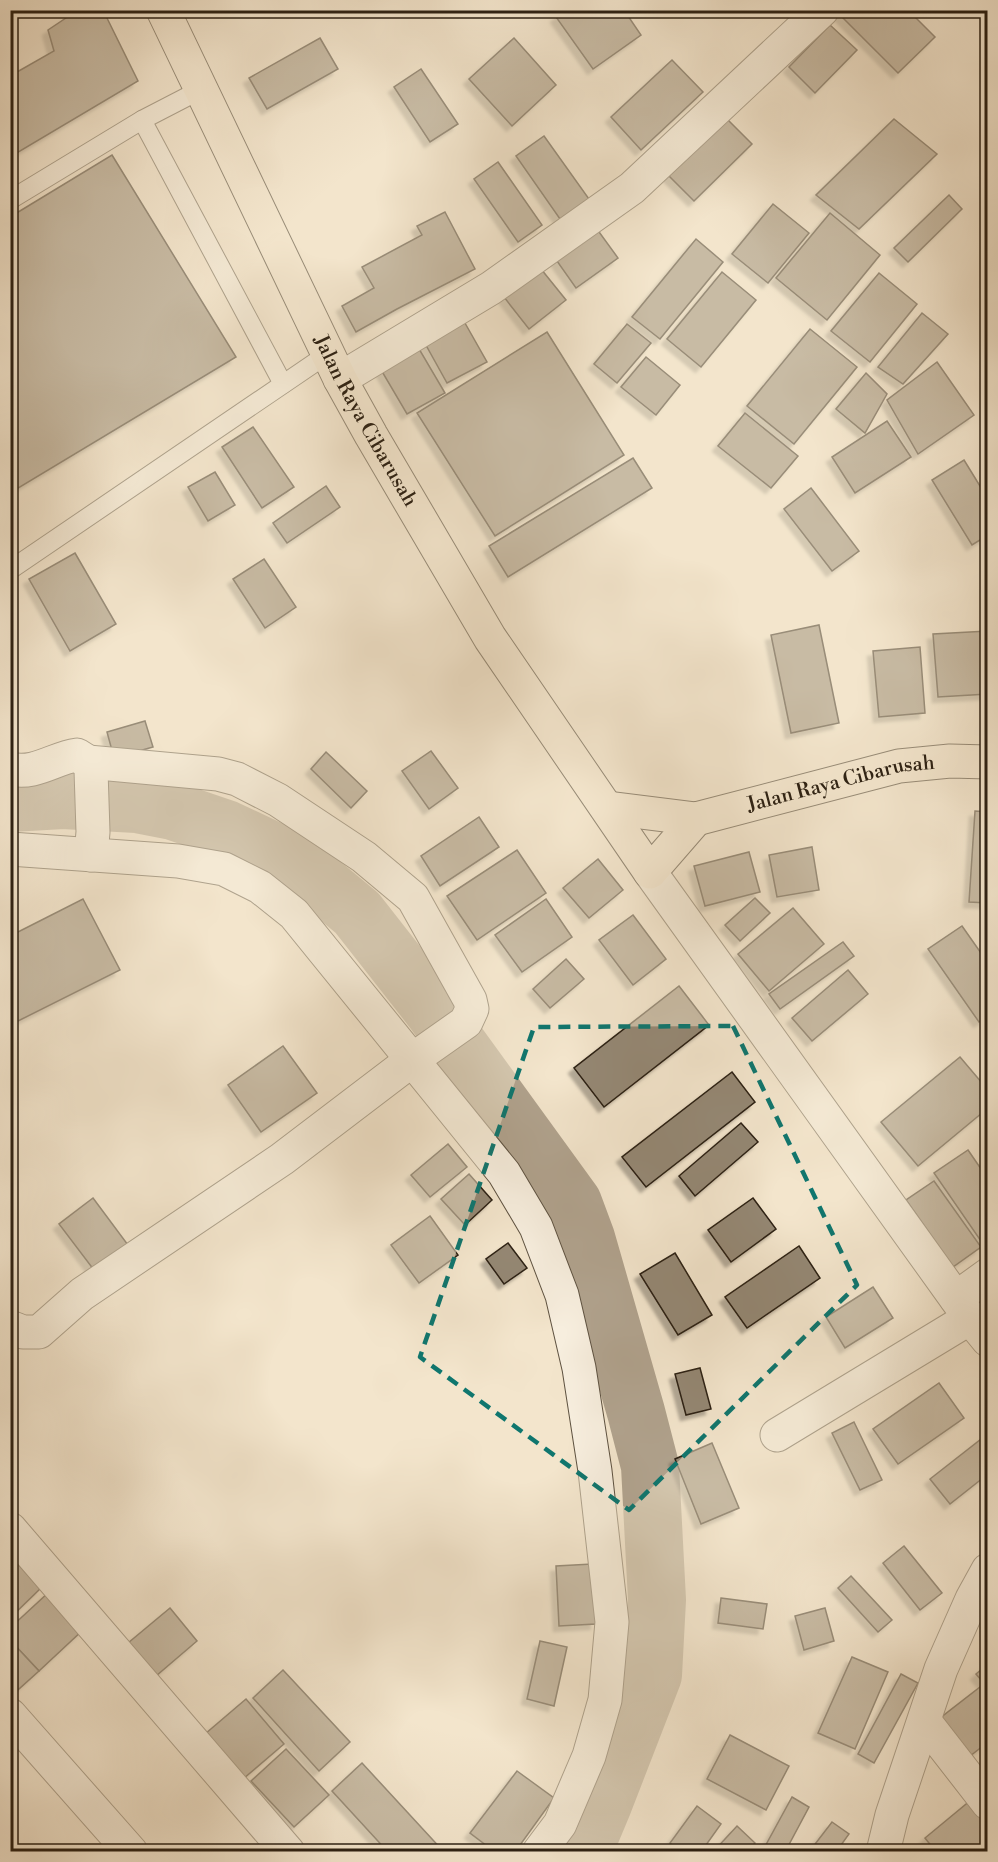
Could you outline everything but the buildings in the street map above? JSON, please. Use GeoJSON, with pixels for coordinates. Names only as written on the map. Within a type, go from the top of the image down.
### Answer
{"type":"FeatureCollection","features":[{"type":"Feature","properties":{"kind":"main road","name":"Jalan Raya Cibarusah"},"geometry":{"type":"LineString","coordinates":[[163,10],[335,366],[490,638],[650,872]]}},
{"type":"Feature","properties":{"kind":"main road","name":"Jalan Raya Cibarusah"},"geometry":{"type":"LineString","coordinates":[[608,808],[696,819],[899,766],[950,761],[987,762]]}},
{"type":"Feature","properties":{"kind":"main road"},"geometry":{"type":"LineString","coordinates":[[650,872],[696,819]]}},
{"type":"Feature","properties":{"kind":"street"},"geometry":{"type":"LineString","coordinates":[[335,366],[491,288],[632,188],[822,10]]}},
{"type":"Feature","properties":{"kind":"street"},"geometry":{"type":"LineString","coordinates":[[10,769],[20,771],[39,769],[77,754],[89,766],[218,774],[237,780],[278,800],[364,857],[413,898],[470,1000],[472,1009],[470,1017],[461,1026],[282,1159],[82,1294],[39,1332],[23,1332],[10,1327]]}},
{"type":"Feature","properties":{"kind":"street"},"geometry":{"type":"LineString","coordinates":[[89,766],[92,844]]}},
{"type":"Feature","properties":{"kind":"street"},"geometry":{"type":"LineString","coordinates":[[10,849],[92,844],[224,869],[260,887],[294,914],[423,1053],[504,1173],[536,1227],[562,1295],[579,1368],[595,1471],[612,1622],[605,1700],[590,1756],[560,1824],[539,1851]]}},
{"type":"Feature","properties":{"kind":"street"},"geometry":{"type":"LineString","coordinates":[[650,872],[971,1319]]}},
{"type":"Feature","properties":{"kind":"street"},"geometry":{"type":"LineString","coordinates":[[777,1435],[971,1319],[987,1275]]}},
{"type":"Feature","properties":{"kind":"street"},"geometry":{"type":"LineString","coordinates":[[10,1528],[288,1851]]}},
{"type":"Feature","properties":{"kind":"street"},"geometry":{"type":"LineString","coordinates":[[883,1851],[892,1815],[941,1669],[987,1570]]}},
{"type":"Feature","properties":{"kind":"street"},"geometry":{"type":"LineString","coordinates":[[10,1715],[131,1851]]}},
{"type":"Feature","properties":{"kind":"street"},"geometry":{"type":"LineString","coordinates":[[925,1722],[987,1803]]}},
{"type":"Feature","properties":{"kind":"lane"},"geometry":{"type":"LineString","coordinates":[[10,200],[142,120],[202,89]]}},
{"type":"Feature","properties":{"kind":"lane"},"geometry":{"type":"LineString","coordinates":[[142,120],[284,384]]}},
{"type":"Feature","properties":{"kind":"lane"},"geometry":{"type":"LineString","coordinates":[[10,570],[284,384],[335,366]]}},
{"type":"Feature","properties":{"kind":"highlighted area"},"geometry":{"type":"Polygon","coordinates":[[[733,1026],[857,1285],[629,1510],[420,1357],[534,1027],[733,1026]]]}},
{"type":"Feature","properties":{"kind":"waterway"},"geometry":{"type":"LineString","coordinates":[[10,803],[63,800],[137,804],[173,811],[226,829],[275,852],[316,879],[357,913],[433,1010],[573,1203],[586,1238],[650,1466],[657,1600],[653,1675],[583,1852]]}}]}
